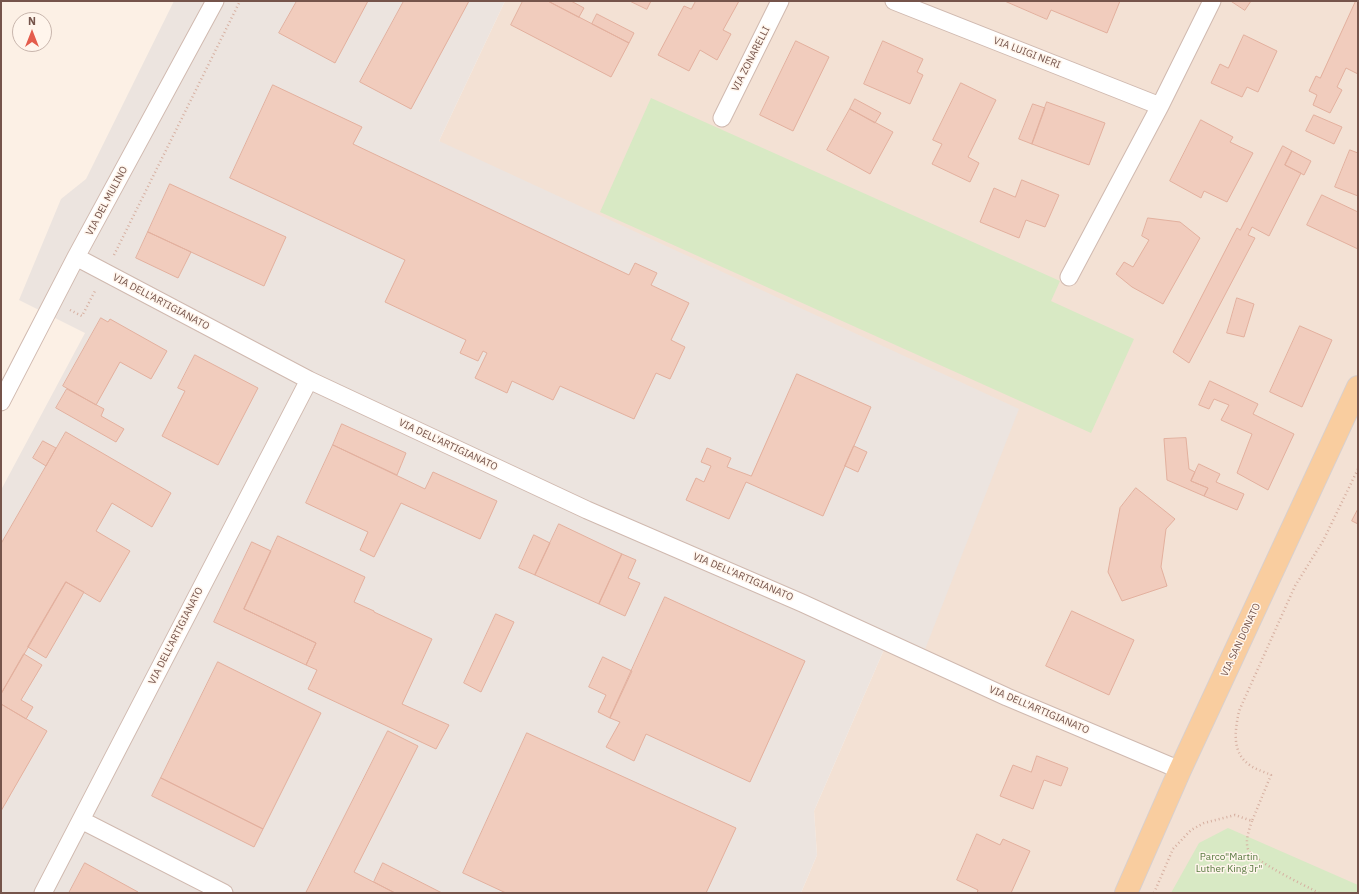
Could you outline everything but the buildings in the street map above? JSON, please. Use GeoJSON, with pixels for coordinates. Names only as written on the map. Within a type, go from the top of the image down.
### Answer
{"type":"FeatureCollection","features":[{"type":"Feature","properties":{"kind":"main road","name":"VIA SAN DONATO"},"geometry":{"type":"LineString","coordinates":[[1126,893],[1180,770],[1358,387]]}},
{"type":"Feature","properties":{"kind":"street","name":"VIA DEL MULINO"},"geometry":{"type":"LineString","coordinates":[[1,402],[76,257],[215,1]]}},
{"type":"Feature","properties":{"kind":"street","name":"VIA ZONARELLI"},"geometry":{"type":"LineString","coordinates":[[722,118],[780,1]]}},
{"type":"Feature","properties":{"kind":"street","name":"VIA LUIGI NERI"},"geometry":{"type":"LineString","coordinates":[[894,1],[1160,106]]}},
{"type":"Feature","properties":{"kind":"street"},"geometry":{"type":"LineString","coordinates":[[1069,276],[1160,106],[1212,1]]}},
{"type":"Feature","properties":{"kind":"street","name":"VIA DELL'ARTIGIANATO"},"geometry":{"type":"LineString","coordinates":[[76,257],[309,380],[587,510],[802,603],[1007,698],[1180,770]]}},
{"type":"Feature","properties":{"kind":"street","name":"VIA DELL'ARTIGIANATO"},"geometry":{"type":"LineString","coordinates":[[43,893],[309,380]]}},
{"type":"Feature","properties":{"kind":"street"},"geometry":{"type":"LineString","coordinates":[[81,820],[224,893]]}},
{"type":"Feature","properties":{"kind":"path"},"geometry":{"type":"LineString","coordinates":[[114,253],[240,1]]}},
{"type":"Feature","properties":{"kind":"path"},"geometry":{"type":"LineString","coordinates":[[1319,893],[1270,867],[1250,853],[1247,847],[1248,834],[1271,775],[1251,766],[1242,758],[1236,747],[1235,732],[1239,711],[1295,586],[1323,541],[1358,469]]}},
{"type":"Feature","properties":{"kind":"path"},"geometry":{"type":"LineString","coordinates":[[1154,893],[1174,850],[1191,830],[1204,823],[1235,815],[1252,821]]}},
{"type":"Feature","properties":{"kind":"shaded area"},"geometry":{"type":"Polygon","coordinates":[[[174,1],[505,1],[439,141],[1019,409],[924,652],[889,638],[814,811],[817,855],[801,893],[1,893],[1,490],[85,333],[19,300],[61,199],[86,179],[174,1]]]}},
{"type":"Feature","properties":{"kind":"shaded area"},"geometry":{"type":"Polygon","coordinates":[[[505,1],[1358,1],[1358,893],[801,893],[817,855],[814,811],[889,638],[439,141],[505,1]]]}},
{"type":"Feature","properties":{"kind":"green space"},"geometry":{"type":"Polygon","coordinates":[[[651,98],[1060,281],[1051,301],[1134,339],[1091,433],[600,212],[651,98]]]}},
{"type":"Feature","properties":{"kind":"green space","name":"Parco\"Martin Luther King Jr\""},"geometry":{"type":"Polygon","coordinates":[[[1228,828],[1358,885],[1358,893],[1171,893],[1199,843],[1228,828]]]}}]}
